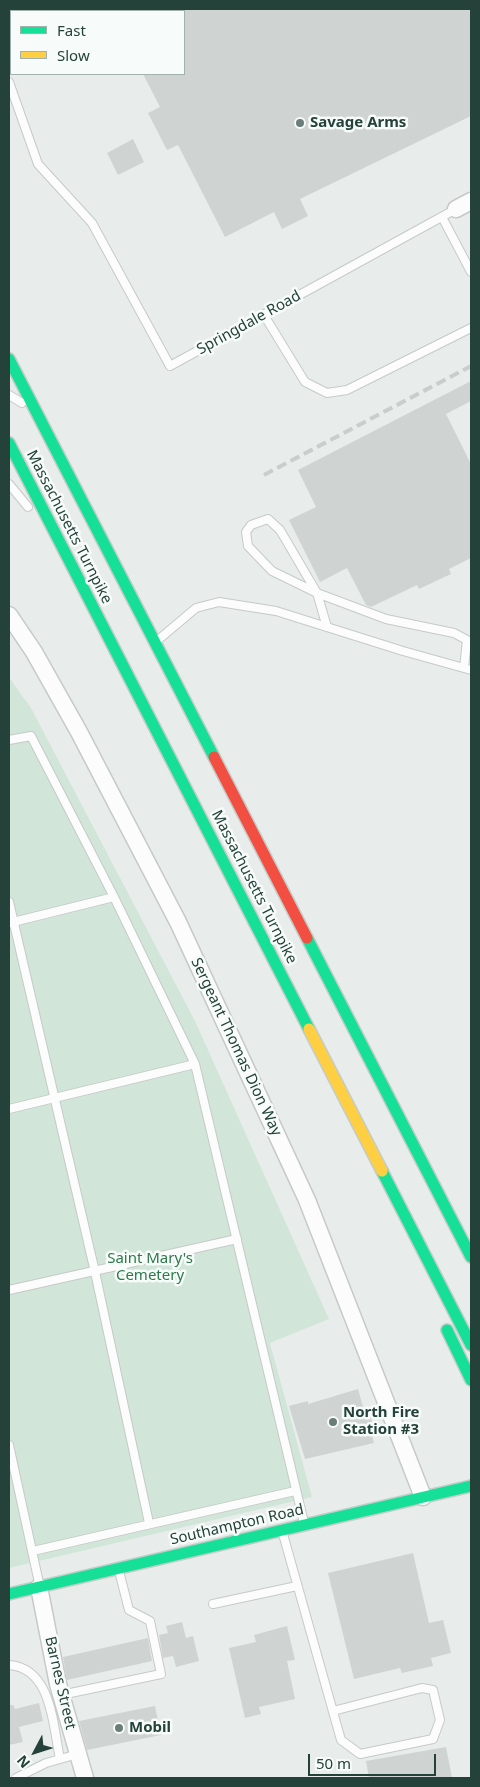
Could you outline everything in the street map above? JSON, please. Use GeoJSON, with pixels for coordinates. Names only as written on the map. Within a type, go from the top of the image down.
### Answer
{"type":"FeatureCollection","features":[{"type":"Feature","properties":{"kind":"main road","name":"Massachusetts Turnpike"},"geometry":{"type":"LineString","coordinates":[[9,359],[471,1257]]}},
{"type":"Feature","properties":{"kind":"main road","name":"Massachusetts Turnpike"},"geometry":{"type":"LineString","coordinates":[[9,443],[471,1345]]}},
{"type":"Feature","properties":{"kind":"main road"},"geometry":{"type":"LineString","coordinates":[[347,1102],[402,1236]]}},
{"type":"Feature","properties":{"kind":"main road"},"geometry":{"type":"LineString","coordinates":[[442,1321],[471,1380]]}},
{"type":"Feature","properties":{"kind":"main road","name":"Southampton Road"},"geometry":{"type":"LineString","coordinates":[[9,1594],[471,1486]]}},
{"type":"Feature","properties":{"kind":"street","name":"Springdale Road"},"geometry":{"type":"LineString","coordinates":[[449,213],[471,201]]}},
{"type":"Feature","properties":{"kind":"street","name":"Sergeant Thomas Dion Way"},"geometry":{"type":"LineString","coordinates":[[9,615],[34,652],[79,732],[182,931],[307,1200],[423,1497]]}},
{"type":"Feature","properties":{"kind":"street","name":"Barnes Street"},"geometry":{"type":"LineString","coordinates":[[40,1587],[61,1695],[85,1778]]}},
{"type":"Feature","properties":{"kind":"lane","name":"Springdale Road"},"geometry":{"type":"LineString","coordinates":[[9,82],[38,164],[92,223],[170,366],[449,213]]}},
{"type":"Feature","properties":{"kind":"lane"},"geometry":{"type":"LineString","coordinates":[[449,213],[471,272]]}},
{"type":"Feature","properties":{"kind":"lane"},"geometry":{"type":"LineString","coordinates":[[264,314],[305,382],[327,393],[347,390],[471,328]]}},
{"type":"Feature","properties":{"kind":"lane"},"geometry":{"type":"LineString","coordinates":[[9,395],[35,410]]}},
{"type":"Feature","properties":{"kind":"lane"},"geometry":{"type":"LineString","coordinates":[[9,484],[31,510]]}},
{"type":"Feature","properties":{"kind":"lane"},"geometry":{"type":"LineString","coordinates":[[37,518],[62,547]]}},
{"type":"Feature","properties":{"kind":"lane"},"geometry":{"type":"LineString","coordinates":[[154,644],[196,608],[219,602],[276,611],[327,627],[468,669],[467,640],[454,633],[386,619],[317,593],[272,571],[248,546],[246,532],[251,525],[268,519],[280,530],[317,593],[327,627]]}},
{"type":"Feature","properties":{"kind":"lane"},"geometry":{"type":"LineString","coordinates":[[9,740],[31,736],[114,897],[195,1064],[294,1491],[304,1524]]}},
{"type":"Feature","properties":{"kind":"lane"},"geometry":{"type":"LineString","coordinates":[[11,922],[114,897]]}},
{"type":"Feature","properties":{"kind":"lane"},"geometry":{"type":"LineString","coordinates":[[9,902],[11,922],[95,1272],[149,1523]]}},
{"type":"Feature","properties":{"kind":"lane"},"geometry":{"type":"LineString","coordinates":[[9,1109],[195,1064]]}},
{"type":"Feature","properties":{"kind":"lane"},"geometry":{"type":"LineString","coordinates":[[9,1290],[237,1240]]}},
{"type":"Feature","properties":{"kind":"lane"},"geometry":{"type":"LineString","coordinates":[[9,1445],[40,1587]]}},
{"type":"Feature","properties":{"kind":"lane"},"geometry":{"type":"LineString","coordinates":[[33,1551],[294,1491]]}},
{"type":"Feature","properties":{"kind":"lane"},"geometry":{"type":"LineString","coordinates":[[282,1530],[341,1740],[360,1754],[433,1739],[440,1720],[433,1690],[422,1688],[333,1711]]}},
{"type":"Feature","properties":{"kind":"lane"},"geometry":{"type":"LineString","coordinates":[[61,1695],[162,1674],[150,1621],[129,1610],[118,1568]]}},
{"type":"Feature","properties":{"kind":"lane"},"geometry":{"type":"LineString","coordinates":[[213,1604],[297,1586]]}},
{"type":"Feature","properties":{"kind":"lane"},"geometry":{"type":"LineString","coordinates":[[9,1665],[30,1671],[41,1683],[48,1699],[60,1759]]}},
{"type":"Feature","properties":{"kind":"lane"},"geometry":{"type":"LineString","coordinates":[[16,1778],[60,1759],[78,1754]]}},
{"type":"Feature","properties":{"kind":"green space","name":"Saint Mary's Cemetery"},"geometry":{"type":"Polygon","coordinates":[[[9,677],[31,708],[195,1021],[329,1319],[270,1343],[312,1497],[9,1568],[9,677]]]}},
{"type":"Feature","properties":{"kind":"building","name":"Savage Arms"},"geometry":{"type":"Polygon","coordinates":[[[471,9],[471,116],[300,199],[308,216],[282,229],[274,212],[225,237],[178,145],[167,150],[148,113],[160,107],[144,75],[185,75],[184,10],[471,9]]]}},
{"type":"Feature","properties":{"kind":"building"},"geometry":{"type":"Polygon","coordinates":[[[133,139],[144,162],[118,175],[107,153],[133,139]]]}},
{"type":"Feature","properties":{"kind":"building"},"geometry":{"type":"Polygon","coordinates":[[[471,381],[471,401],[446,414],[471,464],[471,558],[449,569],[451,574],[419,589],[417,585],[371,607],[366,605],[347,568],[320,582],[289,520],[316,507],[298,470],[471,381]]]}},
{"type":"Feature","properties":{"kind":"building","name":"North Fire Station #3"},"geometry":{"type":"Polygon","coordinates":[[[358,1389],[365,1414],[369,1413],[375,1430],[371,1431],[374,1443],[305,1459],[289,1406],[308,1401],[308,1404],[358,1389]]]}},
{"type":"Feature","properties":{"kind":"building"},"geometry":{"type":"Polygon","coordinates":[[[413,1553],[429,1623],[443,1620],[451,1653],[431,1658],[433,1666],[402,1673],[400,1668],[354,1679],[328,1573],[413,1553]]]}},
{"type":"Feature","properties":{"kind":"building"},"geometry":{"type":"Polygon","coordinates":[[[182,1622],[186,1638],[193,1636],[199,1661],[176,1667],[173,1656],[163,1658],[159,1635],[168,1633],[166,1626],[182,1622]]]}},
{"type":"Feature","properties":{"kind":"building"},"geometry":{"type":"Polygon","coordinates":[[[287,1626],[295,1660],[287,1661],[295,1699],[259,1707],[261,1714],[245,1718],[229,1648],[256,1642],[254,1635],[287,1626]]]}},
{"type":"Feature","properties":{"kind":"building"},"geometry":{"type":"Polygon","coordinates":[[[148,1638],[152,1661],[67,1680],[63,1657],[148,1638]]]}},
{"type":"Feature","properties":{"kind":"building"},"geometry":{"type":"Polygon","coordinates":[[[39,1703],[43,1721],[19,1727],[23,1742],[9,1745],[9,1705],[13,1705],[15,1709],[39,1703]]]}},
{"type":"Feature","properties":{"kind":"building","name":"Mobil"},"geometry":{"type":"Polygon","coordinates":[[[155,1706],[161,1735],[87,1750],[79,1721],[155,1706]]]}},
{"type":"Feature","properties":{"kind":"building"},"geometry":{"type":"Polygon","coordinates":[[[446,1747],[452,1778],[369,1778],[366,1761],[446,1747]]]}},
{"type":"Feature","properties":{"kind":"railway"},"geometry":{"type":"LineString","coordinates":[[264,475],[471,366]]}},
{"type":"Feature","properties":{"kind":"traffic: fast"},"geometry":{"type":"LineString","coordinates":[[9,359],[214,757]]}},
{"type":"Feature","properties":{"kind":"traffic: fast"},"geometry":{"type":"LineString","coordinates":[[9,443],[309,1029]]}},
{"type":"Feature","properties":{"kind":"traffic: fast"},"geometry":{"type":"LineString","coordinates":[[307,938],[471,1257]]}},
{"type":"Feature","properties":{"kind":"traffic: fast"},"geometry":{"type":"LineString","coordinates":[[382,1171],[471,1345]]}},
{"type":"Feature","properties":{"kind":"traffic: fast"},"geometry":{"type":"LineString","coordinates":[[447,1330],[471,1380]]}},
{"type":"Feature","properties":{"kind":"traffic: fast"},"geometry":{"type":"LineString","coordinates":[[9,1594],[471,1486]]}},
{"type":"Feature","properties":{"kind":"traffic: slow"},"geometry":{"type":"LineString","coordinates":[[309,1029],[382,1171]]}},
{"type":"Feature","properties":{"kind":"traffic: jam"},"geometry":{"type":"LineString","coordinates":[[214,757],[307,938]]}},
{"type":"Feature","properties":{"kind":"place","name":"Savage Arms"},"geometry":{"type":"Point","coordinates":[300,123]}},
{"type":"Feature","properties":{"kind":"place","name":"North Fire Station #3"},"geometry":{"type":"Point","coordinates":[333,1422]}},
{"type":"Feature","properties":{"kind":"place","name":"Mobil"},"geometry":{"type":"Point","coordinates":[119,1728]}}]}
